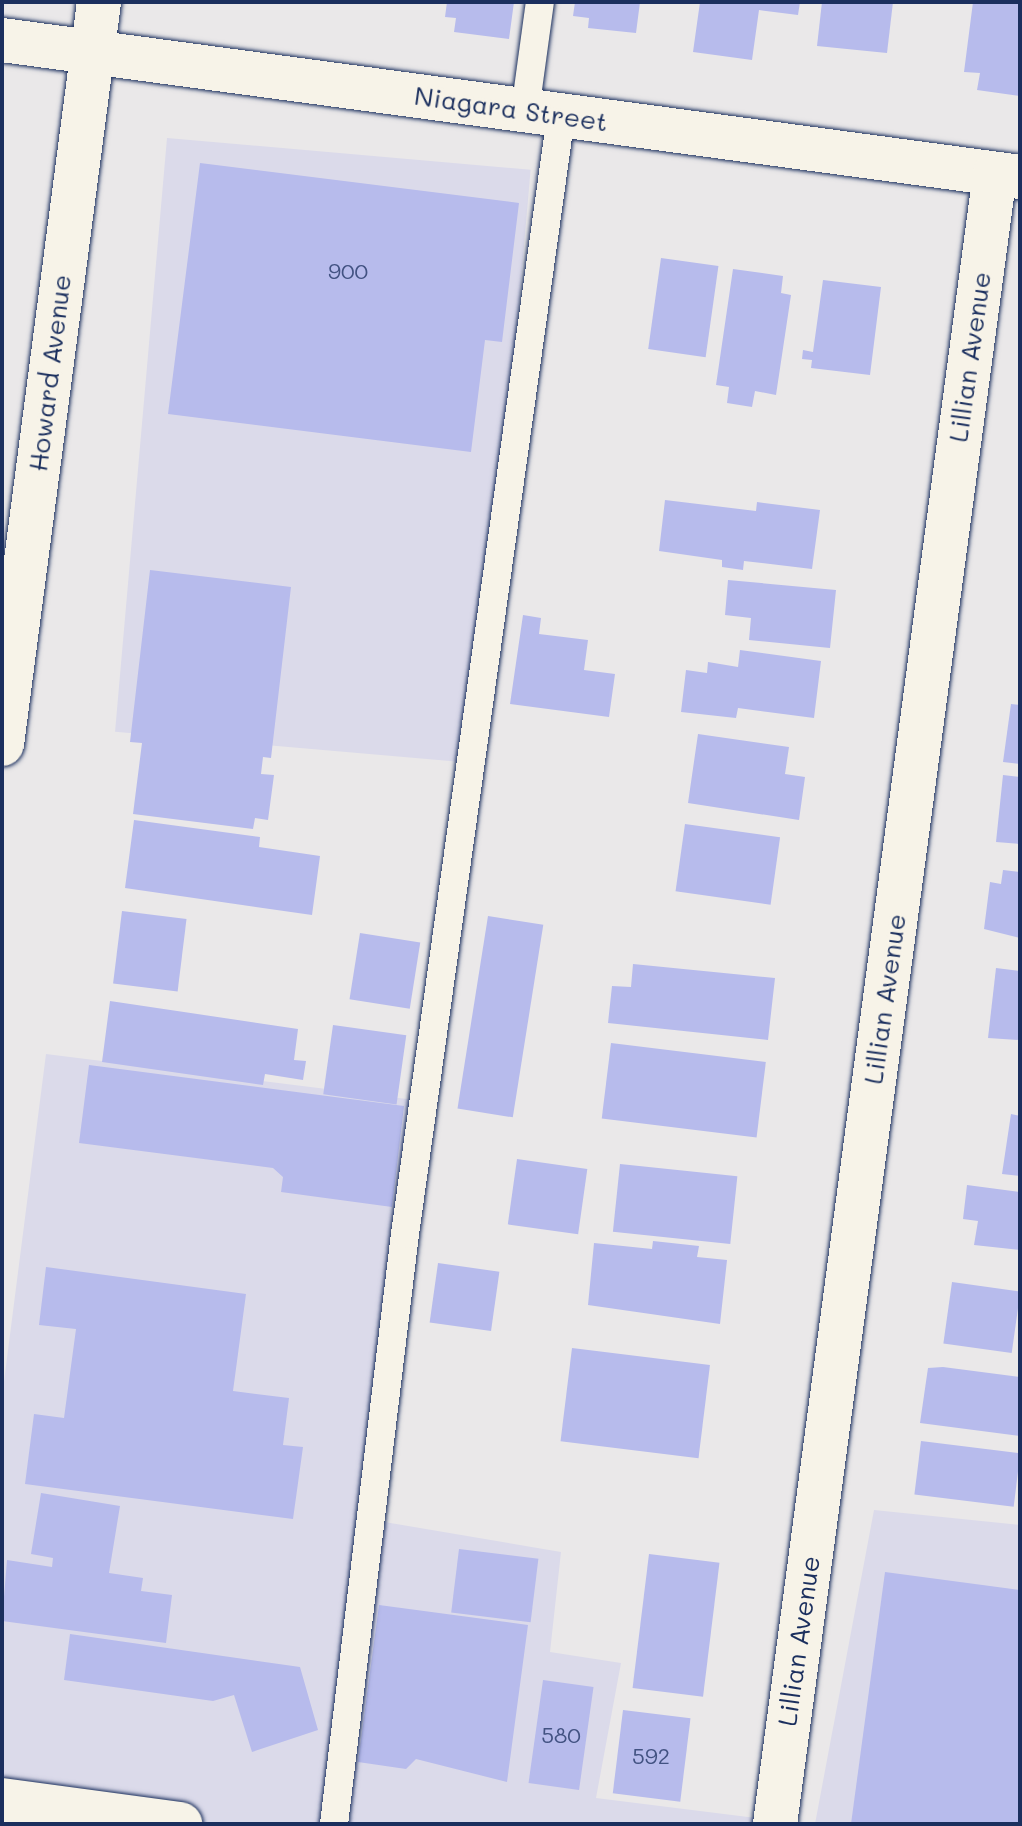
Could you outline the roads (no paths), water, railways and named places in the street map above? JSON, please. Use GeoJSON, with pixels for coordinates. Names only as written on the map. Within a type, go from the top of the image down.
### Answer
{"type":"FeatureCollection","features":[{"type":"Feature","properties":{"kind":"street","name":"Howard Avenue"},"geometry":{"type":"LineString","coordinates":[[2,744],[99,2]]}},
{"type":"Feature","properties":{"kind":"street","name":"Niagara Street"},"geometry":{"type":"LineString","coordinates":[[2,40],[1007,176]]}},
{"type":"Feature","properties":{"kind":"street","name":"Lillian Avenue"},"geometry":{"type":"LineString","coordinates":[[775,1824],[1007,176]]}},
{"type":"Feature","properties":{"kind":"street"},"geometry":{"type":"LineString","coordinates":[[2,1800],[180,1824]]}},
{"type":"Feature","properties":{"kind":"lane"},"geometry":{"type":"LineString","coordinates":[[334,1824],[543,113],[540,2]]}}]}
